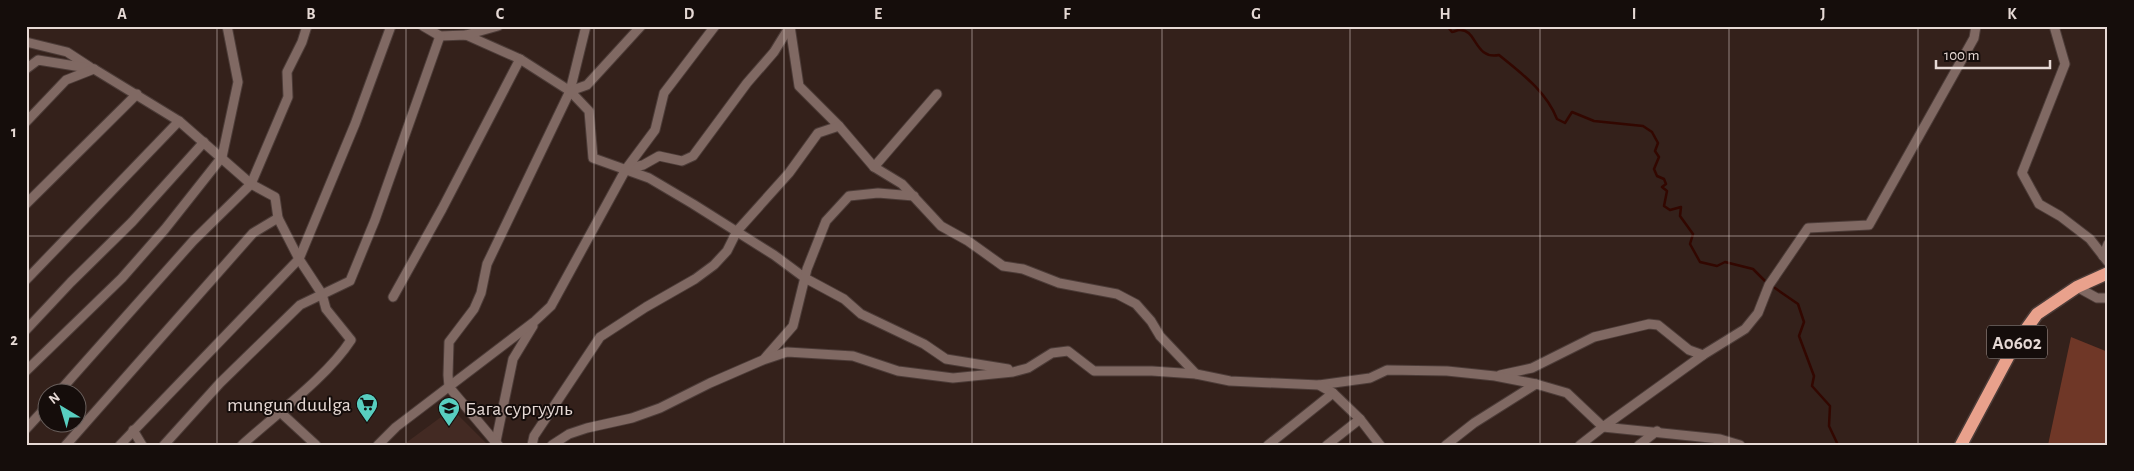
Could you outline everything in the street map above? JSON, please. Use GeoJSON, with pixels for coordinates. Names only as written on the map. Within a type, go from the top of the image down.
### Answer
{"type":"FeatureCollection","features":[{"type":"Feature","properties":{"kind":"highway","name":"A0602"},"geometry":{"type":"LineString","coordinates":[[1962,445],[2014,346],[2037,314],[2077,286],[2108,273]]}},
{"type":"Feature","properties":{"kind":"street"},"geometry":{"type":"LineString","coordinates":[[26,371],[122,278],[222,157],[238,82],[227,26]]}},
{"type":"Feature","properties":{"kind":"street"},"geometry":{"type":"LineString","coordinates":[[66,384],[193,241],[251,184],[288,97],[287,72],[302,42],[307,26]]}},
{"type":"Feature","properties":{"kind":"street"},"geometry":{"type":"LineString","coordinates":[[120,445],[299,259],[356,124],[391,26]]}},
{"type":"Feature","properties":{"kind":"street"},"geometry":{"type":"LineString","coordinates":[[423,26],[440,36],[466,35],[498,26]]}},
{"type":"Feature","properties":{"kind":"street"},"geometry":{"type":"LineString","coordinates":[[466,35],[475,26]]}},
{"type":"Feature","properties":{"kind":"street"},"geometry":{"type":"LineString","coordinates":[[497,443],[449,388],[449,342],[474,309],[481,293],[486,264],[570,90],[586,26]]}},
{"type":"Feature","properties":{"kind":"street"},"geometry":{"type":"LineString","coordinates":[[570,90],[587,85],[641,26]]}},
{"type":"Feature","properties":{"kind":"street"},"geometry":{"type":"LineString","coordinates":[[378,445],[396,427],[535,322],[551,306],[626,169],[656,130],[664,93],[715,26]]}},
{"type":"Feature","properties":{"kind":"street"},"geometry":{"type":"LineString","coordinates":[[626,169],[643,165],[659,156],[682,161],[693,156],[747,83],[774,52],[790,26],[799,86],[839,126],[874,167],[902,184],[941,226],[968,241],[1003,266],[1023,270],[1059,283],[1117,294],[1136,304],[1151,321],[1160,336],[1196,374]]}},
{"type":"Feature","properties":{"kind":"street"},"geometry":{"type":"LineString","coordinates":[[1580,445],[1703,355],[1745,329],[1758,313],[1769,285],[1808,228],[1870,225],[1974,38],[1976,26]]}},
{"type":"Feature","properties":{"kind":"street"},"geometry":{"type":"LineString","coordinates":[[2054,26],[2065,64],[2022,173],[2039,204],[2060,216],[2090,239],[2105,259]]}},
{"type":"Feature","properties":{"kind":"street"},"geometry":{"type":"LineString","coordinates":[[466,35],[520,59],[570,90],[589,111],[593,158],[648,178],[737,231],[805,278],[844,299],[862,314],[924,344],[946,359],[1007,370],[1028,368]]}},
{"type":"Feature","properties":{"kind":"street"},"geometry":{"type":"LineString","coordinates":[[164,445],[220,383],[300,305],[350,281],[375,220],[440,36]]}},
{"type":"Feature","properties":{"kind":"street"},"geometry":{"type":"LineString","coordinates":[[26,42],[67,52],[179,120],[251,184],[275,197],[278,218],[299,259],[322,294],[326,309],[351,340],[344,350],[313,382],[279,410],[242,445]]}},
{"type":"Feature","properties":{"kind":"street"},"geometry":{"type":"LineString","coordinates":[[393,297],[442,209],[520,59]]}},
{"type":"Feature","properties":{"kind":"street"},"geometry":{"type":"LineString","coordinates":[[26,69],[38,60],[94,70]]}},
{"type":"Feature","properties":{"kind":"street"},"geometry":{"type":"LineString","coordinates":[[26,122],[66,80],[94,70]]}},
{"type":"Feature","properties":{"kind":"street"},"geometry":{"type":"LineString","coordinates":[[26,204],[137,94]]}},
{"type":"Feature","properties":{"kind":"street"},"geometry":{"type":"LineString","coordinates":[[874,167],[937,94]]}},
{"type":"Feature","properties":{"kind":"street"},"geometry":{"type":"LineString","coordinates":[[26,280],[179,120]]}},
{"type":"Feature","properties":{"kind":"street"},"geometry":{"type":"LineString","coordinates":[[532,445],[534,436],[600,337],[646,307],[695,279],[714,265],[727,251],[737,231],[789,173],[818,133],[839,126]]}},
{"type":"Feature","properties":{"kind":"street"},"geometry":{"type":"LineString","coordinates":[[26,330],[71,282],[132,222],[204,142]]}},
{"type":"Feature","properties":{"kind":"street"},"geometry":{"type":"LineString","coordinates":[[763,360],[793,326],[805,278],[826,220],[849,196],[878,194],[914,196]]}},
{"type":"Feature","properties":{"kind":"street"},"geometry":{"type":"LineString","coordinates":[[66,445],[254,233],[278,218]]}},
{"type":"Feature","properties":{"kind":"street"},"geometry":{"type":"LineString","coordinates":[[2105,259],[2108,244]]}},
{"type":"Feature","properties":{"kind":"street"},"geometry":{"type":"LineString","coordinates":[[2077,286],[2089,295],[2097,298],[2108,298]]}},
{"type":"Feature","properties":{"kind":"street"},"geometry":{"type":"LineString","coordinates":[[497,443],[513,359],[535,322]]}},
{"type":"Feature","properties":{"kind":"street"},"geometry":{"type":"LineString","coordinates":[[1495,376],[1532,368],[1594,337],[1649,324],[1658,325],[1689,350],[1703,355]]}},
{"type":"Feature","properties":{"kind":"street"},"geometry":{"type":"LineString","coordinates":[[552,445],[569,434],[632,418],[660,408],[710,383],[763,360],[787,352],[853,356],[898,371],[953,378],[1013,372],[1028,368],[1052,353],[1068,351],[1094,371],[1152,371],[1196,374],[1230,381],[1319,385],[1370,378],[1386,370],[1447,371],[1495,376],[1536,384],[1567,393],[1603,427],[1657,431],[1720,439],[1740,445]]}},
{"type":"Feature","properties":{"kind":"street"},"geometry":{"type":"LineString","coordinates":[[1446,445],[1474,423],[1536,384]]}},
{"type":"Feature","properties":{"kind":"street"},"geometry":{"type":"LineString","coordinates":[[1319,385],[1333,393],[1360,420],[1380,445]]}},
{"type":"Feature","properties":{"kind":"street"},"geometry":{"type":"LineString","coordinates":[[1268,445],[1333,393]]}},
{"type":"Feature","properties":{"kind":"street"},"geometry":{"type":"LineString","coordinates":[[279,410],[309,441],[316,445]]}},
{"type":"Feature","properties":{"kind":"street"},"geometry":{"type":"LineString","coordinates":[[26,429],[38,416]]}},
{"type":"Feature","properties":{"kind":"street"},"geometry":{"type":"LineString","coordinates":[[1327,445],[1360,420]]}},
{"type":"Feature","properties":{"kind":"street"},"geometry":{"type":"LineString","coordinates":[[133,430],[142,445]]}},
{"type":"Feature","properties":{"kind":"street"},"geometry":{"type":"LineString","coordinates":[[1640,445],[1657,431]]}},
{"type":"Feature","properties":{"kind":"shaded area"},"geometry":{"type":"Polygon","coordinates":[[[2071,337],[2108,352],[2108,445],[2048,445],[2071,337]]]}},
{"type":"Feature","properties":{"kind":"shaded area","name":"Бага сургууль"},"geometry":{"type":"Polygon","coordinates":[[[452,409],[488,445],[403,445],[452,409]]]}},
{"type":"Feature","properties":{"kind":"waterway"},"geometry":{"type":"LineString","coordinates":[[1447,26],[1452,32],[1465,31],[1485,53],[1499,55],[1516,69],[1540,91],[1557,119],[1565,123],[1572,112],[1594,121],[1643,126],[1652,132],[1658,143],[1655,151],[1659,157],[1654,169],[1657,176],[1664,179],[1666,184],[1662,187],[1667,191],[1664,206],[1670,210],[1681,207],[1680,216],[1693,234],[1690,244],[1700,262],[1717,266],[1725,262],[1753,269],[1767,283]]}},
{"type":"Feature","properties":{"kind":"waterway"},"geometry":{"type":"LineString","coordinates":[[1772,286],[1798,304],[1804,322],[1799,336],[1814,376],[1812,386],[1830,406],[1829,426],[1838,445]]}},
{"type":"Feature","properties":{"kind":"place","name":"mungun duulga"},"geometry":{"type":"Point","coordinates":[367,423]}},
{"type":"Feature","properties":{"kind":"place","name":"Бага сургууль"},"geometry":{"type":"Point","coordinates":[449,427]}}]}
